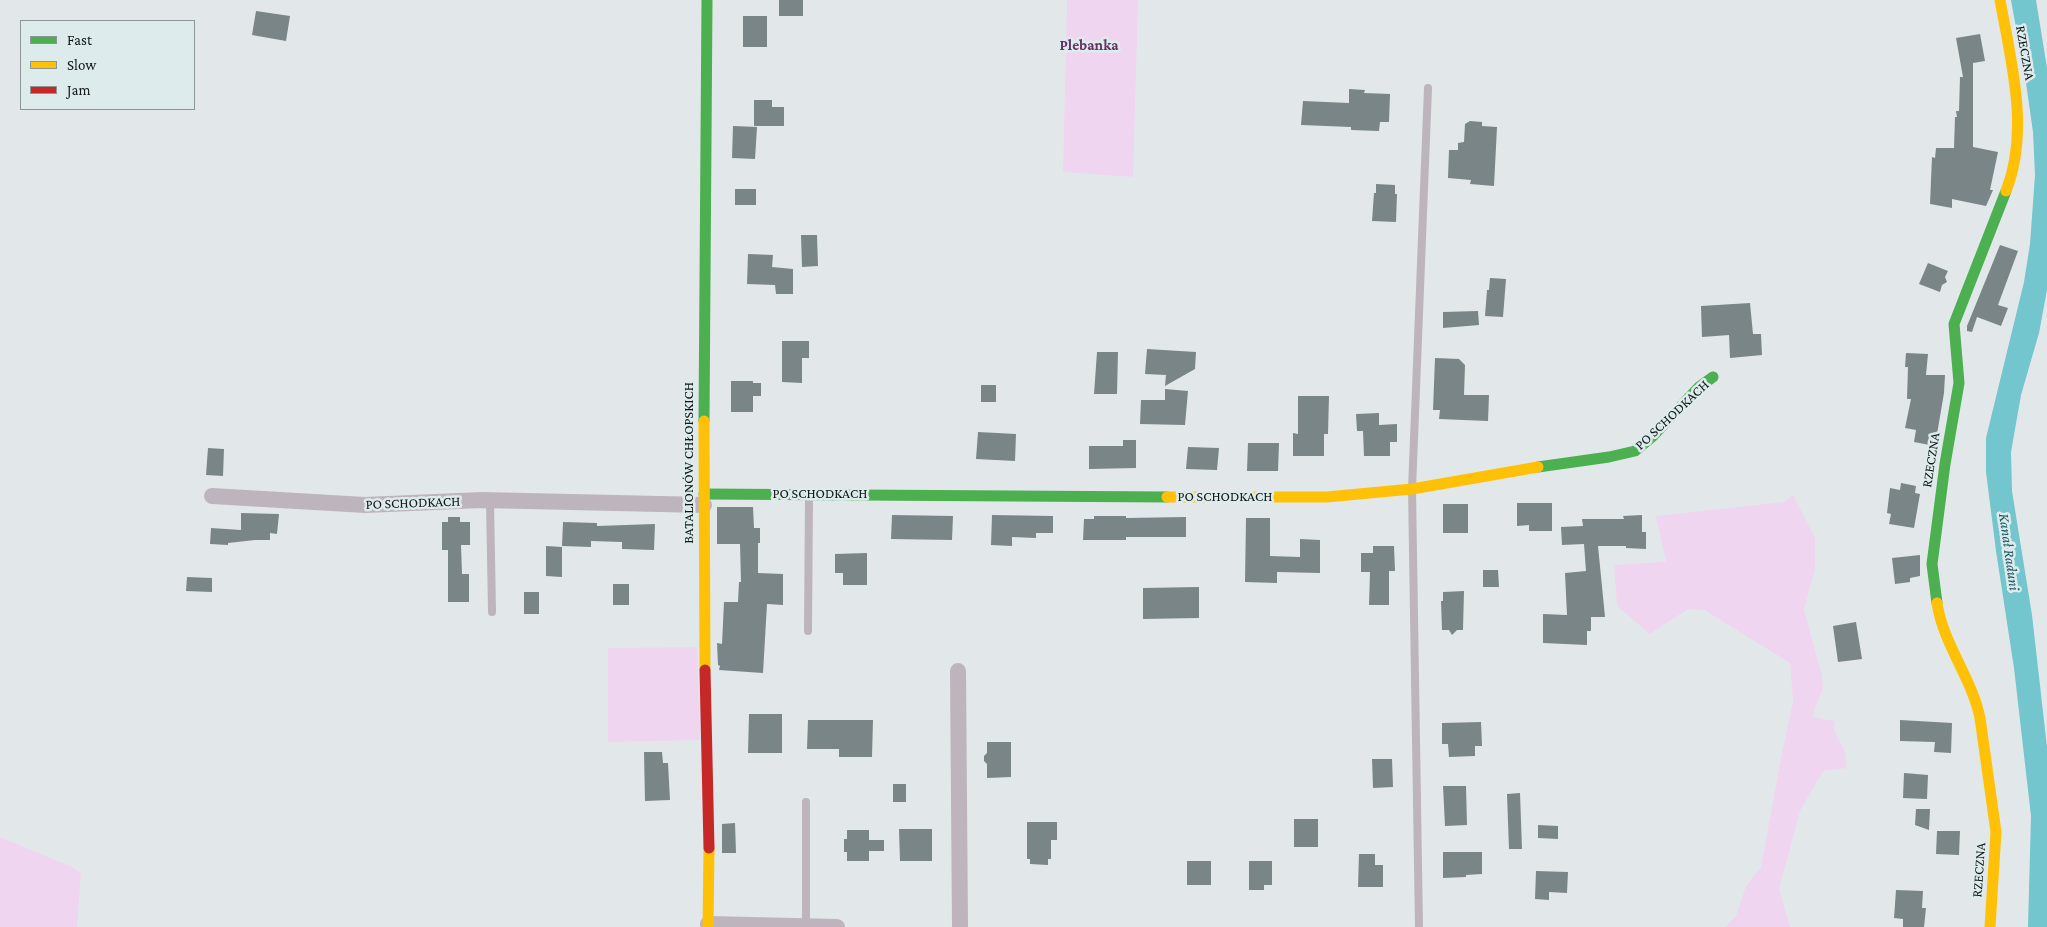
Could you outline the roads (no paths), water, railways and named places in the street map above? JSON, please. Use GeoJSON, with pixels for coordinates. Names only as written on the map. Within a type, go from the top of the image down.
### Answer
{"type":"FeatureCollection","features":[{"type":"Feature","properties":{"kind":"street","name":"BATALIONÓW CHŁOPSKICH"},"geometry":{"type":"LineString","coordinates":[[707,0],[704,639],[710,883],[708,925]]}},
{"type":"Feature","properties":{"kind":"street","name":"RZECZNA"},"geometry":{"type":"LineString","coordinates":[[1990,927],[1996,832],[1980,718],[1977,703],[1940,621],[1932,564],[1959,383],[1954,324],[2010,182],[2017,152],[2016,92],[2000,0]]}},
{"type":"Feature","properties":{"kind":"street","name":"PO SCHODKACH"},"geometry":{"type":"LineString","coordinates":[[212,496],[365,505],[490,500],[704,499],[809,494],[1327,497],[1412,489],[1556,464],[1609,457],[1634,451],[1653,436],[1699,387],[1713,377]]}},
{"type":"Feature","properties":{"kind":"street"},"geometry":{"type":"LineString","coordinates":[[958,671],[960,927]]}},
{"type":"Feature","properties":{"kind":"street"},"geometry":{"type":"LineString","coordinates":[[708,925],[837,927]]}},
{"type":"Feature","properties":{"kind":"lane"},"geometry":{"type":"LineString","coordinates":[[1419,927],[1414,506],[1412,489],[1428,88]]}},
{"type":"Feature","properties":{"kind":"lane"},"geometry":{"type":"LineString","coordinates":[[808,631],[809,494]]}},
{"type":"Feature","properties":{"kind":"lane"},"geometry":{"type":"LineString","coordinates":[[490,500],[492,612]]}},
{"type":"Feature","properties":{"kind":"lane"},"geometry":{"type":"LineString","coordinates":[[806,802],[806,926]]}},
{"type":"Feature","properties":{"kind":"water","name":"Kanał Raduni"},"geometry":{"type":"Polygon","coordinates":[[[2011,0],[2036,0],[2047,68],[2047,290],[2039,333],[2021,395],[2011,452],[2012,491],[2032,615],[2047,747],[2047,927],[2028,927],[2031,816],[2014,668],[1986,472],[1986,438],[2024,282],[2030,244],[2035,175],[2033,132],[2011,0]]]}},
{"type":"Feature","properties":{"kind":"district","name":"Plebanka"},"geometry":{"type":"Point","coordinates":[1089,45]}}]}
